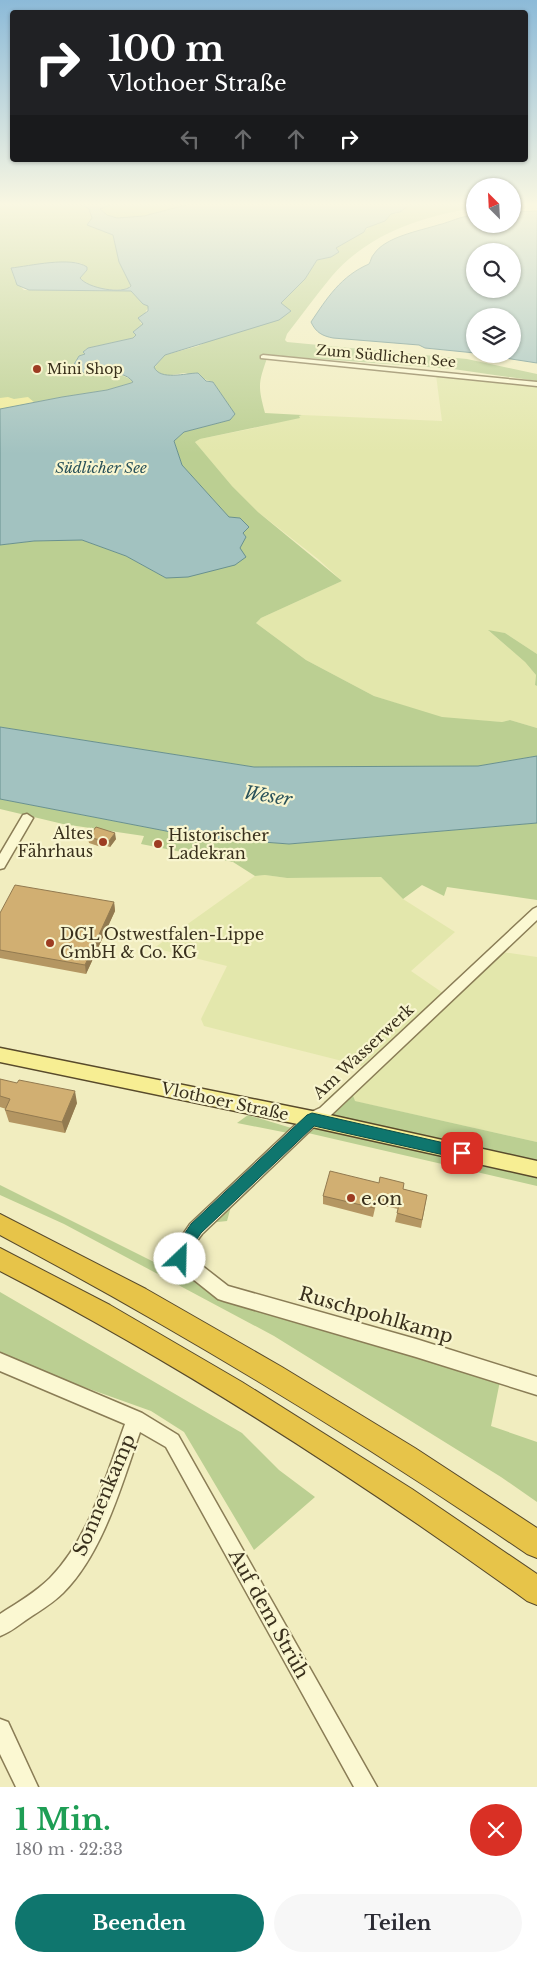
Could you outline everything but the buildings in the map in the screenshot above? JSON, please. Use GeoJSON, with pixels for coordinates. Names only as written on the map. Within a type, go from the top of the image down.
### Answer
{"type":"FeatureCollection","features":[{"type":"Feature","properties":{"kind":"highway"},"geometry":{"type":"LineString","coordinates":[[0,1224],[180,1319],[450,1485],[537,1544]]}},
{"type":"Feature","properties":{"kind":"highway"},"geometry":{"type":"LineString","coordinates":[[0,1259],[60,1289],[169,1351],[360,1469],[537,1591]]}},
{"type":"Feature","properties":{"kind":"highway"},"geometry":{"type":"LineString","coordinates":[[514,1574],[537,1601]]}},
{"type":"Feature","properties":{"kind":"main road","name":"Vlothoer Straße"},"geometry":{"type":"LineString","coordinates":[[0,1055],[312,1119],[537,1169]]}},
{"type":"Feature","properties":{"kind":"street","name":"Zum Südlichen See"},"geometry":{"type":"LineString","coordinates":[[264,357],[537,384]]}},
{"type":"Feature","properties":{"kind":"street"},"geometry":{"type":"LineString","coordinates":[[0,865],[28,818]]}},
{"type":"Feature","properties":{"kind":"street","name":"Am Wasserwerk"},"geometry":{"type":"LineString","coordinates":[[206,1280],[180,1259],[179,1252],[196,1229],[312,1119],[325,1112],[537,912]]}},
{"type":"Feature","properties":{"kind":"street","name":"Ruschpohlkamp"},"geometry":{"type":"LineString","coordinates":[[206,1280],[224,1293],[416,1348],[537,1386]]}},
{"type":"Feature","properties":{"kind":"street"},"geometry":{"type":"LineString","coordinates":[[0,1362],[136,1419]]}},
{"type":"Feature","properties":{"kind":"street","name":"Auf dem Strüh"},"geometry":{"type":"LineString","coordinates":[[136,1419],[172,1441],[366,1787]]}},
{"type":"Feature","properties":{"kind":"street","name":"Sonnenkamp"},"geometry":{"type":"LineString","coordinates":[[0,1626],[56,1585],[78,1559],[94,1528],[136,1419]]}},
{"type":"Feature","properties":{"kind":"street"},"geometry":{"type":"LineString","coordinates":[[0,1730],[27,1787]]}},
{"type":"Feature","properties":{"kind":"green space"},"geometry":{"type":"Polygon","coordinates":[[[0,287],[21,287],[24,290],[131,291],[143,304],[149,306],[140,322],[143,325],[133,332],[136,335],[133,338],[88,348],[85,350],[85,354],[75,362],[77,370],[115,374],[128,378],[133,382],[107,390],[0,409],[0,287]]]}},
{"type":"Feature","properties":{"kind":"green space"},"geometry":{"type":"Polygon","coordinates":[[[97,287],[129,287],[117,290],[97,287]]]}},
{"type":"Feature","properties":{"kind":"green space"},"geometry":{"type":"Polygon","coordinates":[[[297,287],[322,287],[287,334],[285,340],[287,342],[466,359],[466,363],[486,363],[537,374],[537,381],[453,369],[268,355],[260,383],[265,413],[302,415],[299,416],[300,418],[200,439],[195,442],[232,486],[258,512],[342,581],[261,618],[256,623],[306,660],[374,696],[442,717],[502,722],[510,720],[537,728],[537,756],[478,766],[254,767],[0,727],[0,545],[34,541],[82,540],[126,556],[166,578],[239,548],[246,537],[243,533],[249,527],[240,518],[229,517],[182,465],[174,441],[184,432],[230,420],[235,414],[213,382],[185,373],[164,376],[154,368],[165,355],[198,346],[281,303],[297,287]]]}},
{"type":"Feature","properties":{"kind":"green space"},"geometry":{"type":"Polygon","coordinates":[[[436,375],[537,386],[537,654],[505,633],[489,631],[525,662],[536,675],[537,728],[510,720],[502,722],[442,718],[374,696],[306,660],[256,623],[261,618],[342,581],[318,559],[258,512],[232,486],[195,442],[200,439],[264,426],[302,415],[442,421],[436,375]]]}},
{"type":"Feature","properties":{"kind":"green space"},"geometry":{"type":"Polygon","coordinates":[[[488,630],[505,633],[537,654],[537,686],[535,685],[536,675],[525,662],[488,630]]]}},
{"type":"Feature","properties":{"kind":"green space"},"geometry":{"type":"Polygon","coordinates":[[[0,799],[197,837],[289,844],[537,823],[537,900],[447,887],[444,896],[422,885],[403,899],[381,877],[287,878],[265,875],[255,876],[233,862],[141,844],[144,836],[63,824],[0,809],[0,799]]]}},
{"type":"Feature","properties":{"kind":"green space"},"geometry":{"type":"Polygon","coordinates":[[[265,875],[287,878],[381,877],[403,899],[455,932],[411,971],[443,993],[362,1066],[204,1026],[201,1019],[227,966],[154,948],[255,876],[265,875]]]}},
{"type":"Feature","properties":{"kind":"green space"},"geometry":{"type":"Polygon","coordinates":[[[494,946],[352,1093],[355,1101],[537,1142],[537,1186],[308,1133],[341,1105],[324,1102],[494,946]]]}},
{"type":"Feature","properties":{"kind":"green space"},"geometry":{"type":"Polygon","coordinates":[[[502,952],[537,957],[537,1142],[354,1101],[352,1093],[502,952]]]}},
{"type":"Feature","properties":{"kind":"green space"},"geometry":{"type":"Polygon","coordinates":[[[248,1115],[308,1133],[232,1203],[227,1221],[208,1223],[194,1244],[202,1264],[227,1289],[501,1376],[491,1426],[537,1442],[537,1502],[501,1477],[274,1336],[64,1224],[0,1195],[0,1185],[160,1265],[196,1219],[288,1133],[237,1123],[248,1115]]]}},
{"type":"Feature","properties":{"kind":"green space"},"geometry":{"type":"Polygon","coordinates":[[[0,1292],[242,1433],[279,1470],[315,1497],[254,1550],[184,1432],[151,1411],[0,1357],[0,1292]]]}},
{"type":"Feature","properties":{"kind":"sand"},"geometry":{"type":"Polygon","coordinates":[[[8,397],[14,399],[28,397],[35,403],[0,409],[0,398],[8,397]]]}},
{"type":"Feature","properties":{"kind":"water","name":"Südlicher See"},"geometry":{"type":"Polygon","coordinates":[[[23,287],[127,289],[129,287],[297,287],[281,303],[291,311],[279,320],[165,355],[154,367],[157,371],[167,375],[198,373],[206,381],[213,382],[235,414],[230,420],[184,432],[174,441],[182,465],[229,517],[240,518],[249,527],[243,533],[246,537],[240,548],[246,557],[235,565],[188,577],[166,578],[126,556],[82,540],[34,541],[0,545],[0,409],[107,390],[133,382],[120,374],[86,373],[79,371],[73,366],[79,356],[85,354],[83,352],[88,348],[133,338],[136,335],[133,332],[143,324],[138,318],[148,311],[148,306],[143,304],[131,291],[29,290],[23,287]]]}},
{"type":"Feature","properties":{"kind":"water"},"geometry":{"type":"Polygon","coordinates":[[[337,287],[466,287],[466,298],[521,298],[521,287],[537,287],[537,363],[521,361],[521,308],[466,308],[466,352],[425,348],[419,345],[326,336],[315,329],[311,322],[337,287]]]}},
{"type":"Feature","properties":{"kind":"water","name":"Weser"},"geometry":{"type":"Polygon","coordinates":[[[0,727],[254,767],[478,766],[537,756],[537,823],[289,844],[197,837],[0,799],[0,727]]]}},
{"type":"Feature","properties":{"kind":"place","name":"Mini Shop"},"geometry":{"type":"Point","coordinates":[37,369]}},
{"type":"Feature","properties":{"kind":"place","name":"Altes Fährhaus"},"geometry":{"type":"Point","coordinates":[103,842]}},
{"type":"Feature","properties":{"kind":"place","name":"Historischer Ladekran"},"geometry":{"type":"Point","coordinates":[158,844]}},
{"type":"Feature","properties":{"kind":"place","name":"DGL Ostwestfalen-Lippe GmbH & Co. KG"},"geometry":{"type":"Point","coordinates":[50,943]}},
{"type":"Feature","properties":{"kind":"place","name":"e.on"},"geometry":{"type":"Point","coordinates":[351,1198]}},
{"type":"Feature","properties":{"kind":"route"},"geometry":{"type":"LineString","coordinates":[[180,1259],[179,1252],[196,1229],[312,1119],[462,1153]]}}]}
